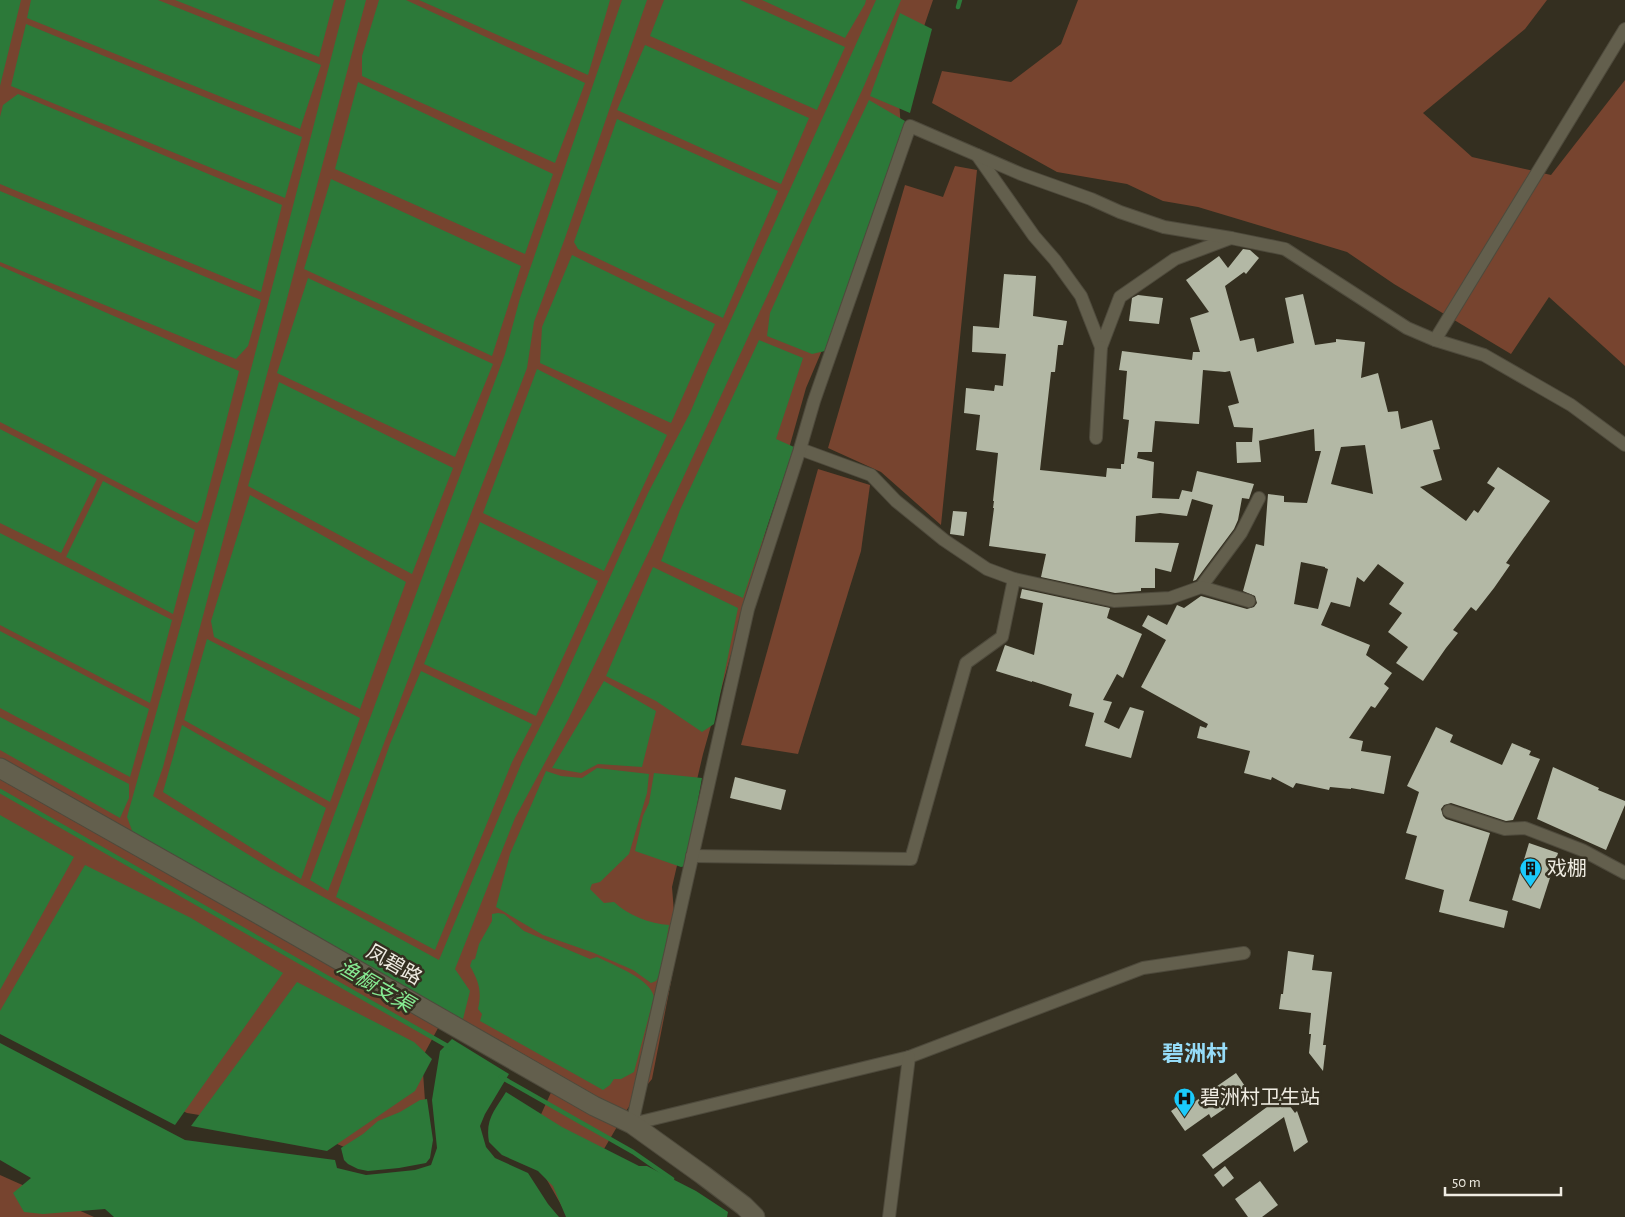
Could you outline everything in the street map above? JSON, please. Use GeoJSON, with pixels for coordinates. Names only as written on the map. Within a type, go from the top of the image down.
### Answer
{"type":"FeatureCollection","features":[{"type":"Feature","properties":{"kind":"main road","name":"凤碧路"},"geometry":{"type":"LineString","coordinates":[[0,768],[594,1106],[632,1124],[703,1175],[744,1206],[755,1217]]}},
{"type":"Feature","properties":{"kind":"street"},"geometry":{"type":"LineString","coordinates":[[1435,340],[1625,30]]}},
{"type":"Feature","properties":{"kind":"street"},"geometry":{"type":"LineString","coordinates":[[1244,953],[1143,968],[909,1057],[632,1124],[748,609],[814,401],[910,126],[1028,177],[1164,227],[1285,249],[1407,328],[1435,340],[1484,355],[1571,405],[1625,445]]}},
{"type":"Feature","properties":{"kind":"street"},"geometry":{"type":"LineString","coordinates":[[978,155],[1034,236],[1082,296],[1101,347]]}},
{"type":"Feature","properties":{"kind":"street"},"geometry":{"type":"LineString","coordinates":[[1096,438],[1101,347],[1120,297],[1175,259],[1231,238]]}},
{"type":"Feature","properties":{"kind":"street"},"geometry":{"type":"LineString","coordinates":[[800,449],[871,475],[896,502],[944,540],[987,569],[1014,579],[1114,601],[1170,598],[1201,587],[1241,533],[1259,498]]}},
{"type":"Feature","properties":{"kind":"street"},"geometry":{"type":"LineString","coordinates":[[692,856],[911,859],[966,662],[1002,637],[1014,579]]}},
{"type":"Feature","properties":{"kind":"street"},"geometry":{"type":"LineString","coordinates":[[1201,587],[1249,601]]}},
{"type":"Feature","properties":{"kind":"street"},"geometry":{"type":"LineString","coordinates":[[1449,811],[1505,829],[1525,828],[1582,850],[1625,873]]}},
{"type":"Feature","properties":{"kind":"street"},"geometry":{"type":"LineString","coordinates":[[889,1217],[909,1057]]}},
{"type":"Feature","properties":{"kind":"shaded area"},"geometry":{"type":"Polygon","coordinates":[[[0,0],[933,0],[899,100],[903,159],[806,388],[703,754],[672,887],[677,951],[652,1079],[628,1108],[568,1217],[527,1145],[559,1075],[499,1040],[445,1015],[422,1058],[428,1144],[375,1160],[311,1133],[187,1113],[0,1022],[0,0]]]}},
{"type":"Feature","properties":{"kind":"shaded area"},"geometry":{"type":"Polygon","coordinates":[[[0,0],[21,0],[0,86],[0,0]]]}},
{"type":"Feature","properties":{"kind":"shaded area"},"geometry":{"type":"Polygon","coordinates":[[[31,0],[158,0],[321,65],[300,129],[27,18],[31,0]]]}},
{"type":"Feature","properties":{"kind":"shaded area"},"geometry":{"type":"Polygon","coordinates":[[[175,0],[334,0],[319,57],[175,0]]]}},
{"type":"Feature","properties":{"kind":"shaded area"},"geometry":{"type":"Polygon","coordinates":[[[346,0],[366,0],[163,767],[153,796],[272,869],[439,960],[522,762],[559,690],[648,493],[690,413],[876,0],[901,0],[864,86],[653,543],[568,720],[515,818],[455,969],[470,991],[462,1023],[133,833],[127,817],[233,439],[346,0]]]}},
{"type":"Feature","properties":{"kind":"shaded area"},"geometry":{"type":"Polygon","coordinates":[[[379,0],[406,0],[585,83],[555,163],[362,76],[362,56],[379,0]]]}},
{"type":"Feature","properties":{"kind":"shaded area"},"geometry":{"type":"Polygon","coordinates":[[[419,0],[610,0],[588,75],[419,0]]]}},
{"type":"Feature","properties":{"kind":"shaded area"},"geometry":{"type":"Polygon","coordinates":[[[622,0],[647,0],[534,322],[527,368],[328,891],[310,880],[505,354],[520,298],[622,0]]]}},
{"type":"Feature","properties":{"kind":"shaded area"},"geometry":{"type":"Polygon","coordinates":[[[664,0],[740,0],[845,47],[817,110],[650,36],[664,0]]]}},
{"type":"Feature","properties":{"kind":"shaded area"},"geometry":{"type":"Polygon","coordinates":[[[762,0],[866,0],[845,38],[762,0]]]}},
{"type":"Feature","properties":{"kind":"shaded area"},"geometry":{"type":"Polygon","coordinates":[[[1078,0],[1547,0],[1525,29],[1423,113],[1472,157],[1551,175],[1625,80],[1625,366],[1549,297],[1511,354],[1394,284],[1347,252],[1198,207],[1163,201],[1127,184],[1057,172],[932,103],[942,71],[1011,82],[1061,44],[1078,0]]]}},
{"type":"Feature","properties":{"kind":"shaded area"},"geometry":{"type":"Polygon","coordinates":[[[900,13],[932,29],[910,113],[870,96],[900,13]]]}},
{"type":"Feature","properties":{"kind":"shaded area"},"geometry":{"type":"Polygon","coordinates":[[[26,24],[302,137],[285,198],[11,86],[26,24]]]}},
{"type":"Feature","properties":{"kind":"shaded area"},"geometry":{"type":"Polygon","coordinates":[[[645,45],[809,118],[781,184],[617,110],[645,45]]]}},
{"type":"Feature","properties":{"kind":"shaded area"},"geometry":{"type":"Polygon","coordinates":[[[358,82],[553,174],[525,254],[335,169],[358,82]]]}},
{"type":"Feature","properties":{"kind":"shaded area"},"geometry":{"type":"Polygon","coordinates":[[[18,94],[282,205],[261,292],[0,184],[0,117],[3,105],[18,94]]]}},
{"type":"Feature","properties":{"kind":"shaded area"},"geometry":{"type":"Polygon","coordinates":[[[869,100],[905,121],[825,351],[812,354],[767,336],[770,313],[869,100]]]}},
{"type":"Feature","properties":{"kind":"shaded area"},"geometry":{"type":"Polygon","coordinates":[[[617,119],[778,191],[723,318],[578,249],[574,242],[617,119]]]}},
{"type":"Feature","properties":{"kind":"shaded area"},"geometry":{"type":"Polygon","coordinates":[[[955,166],[977,170],[941,525],[881,472],[828,448],[905,185],[943,197],[955,166]]]}},
{"type":"Feature","properties":{"kind":"shaded area"},"geometry":{"type":"Polygon","coordinates":[[[331,179],[521,266],[492,356],[304,269],[331,179]]]}},
{"type":"Feature","properties":{"kind":"shaded area"},"geometry":{"type":"Polygon","coordinates":[[[0,191],[261,300],[248,346],[236,359],[0,262],[0,191]]]}},
{"type":"Feature","properties":{"kind":"shaded area"},"geometry":{"type":"Polygon","coordinates":[[[572,255],[715,324],[671,423],[540,363],[542,327],[572,255]]]}},
{"type":"Feature","properties":{"kind":"shaded area"},"geometry":{"type":"Polygon","coordinates":[[[0,266],[239,371],[201,519],[197,523],[0,422],[0,266]]]}},
{"type":"Feature","properties":{"kind":"shaded area"},"geometry":{"type":"Polygon","coordinates":[[[308,278],[493,364],[455,457],[277,373],[308,278]]]}},
{"type":"Feature","properties":{"kind":"shaded area"},"geometry":{"type":"Polygon","coordinates":[[[759,340],[803,358],[776,439],[794,447],[743,598],[661,561],[680,510],[759,340]]]}},
{"type":"Feature","properties":{"kind":"shaded area"},"geometry":{"type":"Polygon","coordinates":[[[537,369],[667,435],[604,571],[483,513],[537,369]]]}},
{"type":"Feature","properties":{"kind":"shaded area"},"geometry":{"type":"Polygon","coordinates":[[[279,382],[453,468],[412,574],[248,486],[279,382]]]}},
{"type":"Feature","properties":{"kind":"shaded area"},"geometry":{"type":"Polygon","coordinates":[[[0,429],[97,479],[61,553],[0,523],[0,429]]]}},
{"type":"Feature","properties":{"kind":"shaded area"},"geometry":{"type":"Polygon","coordinates":[[[818,469],[870,485],[861,551],[798,754],[741,745],[818,469]]]}},
{"type":"Feature","properties":{"kind":"shaded area"},"geometry":{"type":"Polygon","coordinates":[[[103,481],[195,530],[173,614],[66,557],[103,481]]]}},
{"type":"Feature","properties":{"kind":"shaded area"},"geometry":{"type":"Polygon","coordinates":[[[250,495],[406,582],[360,709],[214,637],[211,621],[250,495]]]}},
{"type":"Feature","properties":{"kind":"shaded area"},"geometry":{"type":"Polygon","coordinates":[[[480,522],[598,581],[536,716],[424,664],[480,522]]]}},
{"type":"Feature","properties":{"kind":"shaded area"},"geometry":{"type":"Polygon","coordinates":[[[0,533],[172,620],[150,703],[0,625],[0,533]]]}},
{"type":"Feature","properties":{"kind":"shaded area"},"geometry":{"type":"Polygon","coordinates":[[[653,567],[738,608],[714,724],[702,732],[656,701],[606,676],[653,567]]]}},
{"type":"Feature","properties":{"kind":"shaded area"},"geometry":{"type":"Polygon","coordinates":[[[0,631],[149,709],[130,777],[0,708],[0,631]]]}},
{"type":"Feature","properties":{"kind":"shaded area"},"geometry":{"type":"Polygon","coordinates":[[[207,639],[360,718],[330,802],[184,720],[207,639]]]}},
{"type":"Feature","properties":{"kind":"shaded area"},"geometry":{"type":"Polygon","coordinates":[[[421,671],[532,724],[512,762],[435,950],[336,897],[390,744],[421,671]]]}},
{"type":"Feature","properties":{"kind":"shaded area"},"geometry":{"type":"Polygon","coordinates":[[[604,681],[656,711],[642,767],[598,764],[581,773],[552,768],[604,681]]]}},
{"type":"Feature","properties":{"kind":"shaded area"},"geometry":{"type":"Polygon","coordinates":[[[0,717],[129,784],[129,798],[120,818],[0,750],[0,717]]]}},
{"type":"Feature","properties":{"kind":"shaded area"},"geometry":{"type":"Polygon","coordinates":[[[182,725],[326,808],[301,879],[163,792],[182,725]]]}},
{"type":"Feature","properties":{"kind":"shaded area"},"geometry":{"type":"Polygon","coordinates":[[[597,768],[649,774],[647,793],[629,854],[600,882],[592,884],[590,889],[604,903],[614,902],[640,918],[654,923],[669,925],[661,973],[656,981],[651,983],[633,970],[594,953],[543,935],[496,907],[510,854],[546,771],[561,776],[582,778],[597,768]]]}},
{"type":"Feature","properties":{"kind":"shaded area"},"geometry":{"type":"Polygon","coordinates":[[[654,773],[702,778],[686,866],[681,867],[635,851],[643,816],[649,803],[654,773]]]}},
{"type":"Feature","properties":{"kind":"shaded area"},"geometry":{"type":"Polygon","coordinates":[[[0,815],[74,857],[0,990],[0,815]]]}},
{"type":"Feature","properties":{"kind":"shaded area"},"geometry":{"type":"Polygon","coordinates":[[[85,865],[191,918],[283,973],[175,1125],[0,1034],[0,1011],[85,865]]]}},
{"type":"Feature","properties":{"kind":"shaded area"},"geometry":{"type":"Polygon","coordinates":[[[492,914],[504,914],[524,931],[590,959],[597,957],[630,973],[646,984],[654,997],[634,1072],[621,1079],[614,1079],[603,1090],[480,1021],[482,1014],[478,1009],[479,987],[470,966],[472,960],[475,959],[479,944],[492,921],[492,914]]]}},
{"type":"Feature","properties":{"kind":"shaded area"},"geometry":{"type":"Polygon","coordinates":[[[297,982],[414,1042],[432,1059],[415,1091],[327,1151],[191,1126],[297,982]]]}},
{"type":"Feature","properties":{"kind":"shaded area"},"geometry":{"type":"Polygon","coordinates":[[[452,1039],[509,1074],[480,1126],[486,1147],[495,1158],[528,1173],[548,1204],[559,1217],[114,1217],[105,1209],[43,1214],[24,1212],[13,1193],[31,1178],[0,1160],[0,1043],[185,1140],[335,1160],[337,1168],[366,1175],[415,1170],[431,1165],[437,1148],[432,1100],[440,1051],[452,1039]]]}},
{"type":"Feature","properties":{"kind":"shaded area"},"geometry":{"type":"Polygon","coordinates":[[[506,1092],[562,1127],[639,1166],[647,1166],[696,1191],[728,1212],[727,1217],[566,1217],[553,1186],[538,1171],[502,1155],[489,1142],[488,1127],[490,1121],[506,1092]]]}},
{"type":"Feature","properties":{"kind":"shaded area"},"geometry":{"type":"Polygon","coordinates":[[[427,1099],[433,1140],[430,1158],[426,1163],[368,1171],[358,1169],[344,1160],[341,1148],[363,1134],[378,1121],[400,1112],[420,1100],[427,1099]]]}},
{"type":"Feature","properties":{"kind":"shaded area"},"geometry":{"type":"Polygon","coordinates":[[[0,1175],[94,1217],[0,1217],[0,1175]]]}},
{"type":"Feature","properties":{"kind":"building"},"geometry":{"type":"Polygon","coordinates":[[[1243,249],[1250,250],[1259,258],[1246,274],[1244,272],[1225,286],[1240,341],[1254,338],[1257,352],[1294,343],[1285,298],[1303,294],[1315,345],[1336,342],[1336,339],[1365,342],[1361,378],[1378,373],[1388,412],[1398,411],[1401,429],[1432,420],[1440,449],[1433,450],[1442,480],[1420,487],[1466,521],[1474,510],[1478,513],[1495,488],[1487,483],[1498,467],[1550,501],[1506,563],[1510,565],[1494,588],[1476,611],[1471,607],[1453,630],[1458,633],[1423,681],[1396,663],[1408,647],[1388,632],[1402,613],[1389,604],[1404,583],[1378,564],[1364,582],[1357,577],[1350,607],[1331,602],[1321,625],[1370,645],[1366,655],[1392,673],[1384,684],[1389,688],[1375,708],[1371,706],[1349,738],[1363,741],[1361,751],[1391,756],[1384,794],[1351,788],[1330,787],[1329,790],[1296,783],[1293,788],[1272,777],[1271,780],[1244,773],[1250,751],[1197,738],[1200,726],[1206,728],[1208,724],[1141,687],[1166,640],[1142,626],[1148,615],[1167,625],[1177,605],[1184,608],[1201,596],[1247,609],[1254,607],[1257,603],[1255,596],[1243,591],[1256,544],[1264,546],[1268,494],[1284,496],[1284,502],[1307,503],[1321,451],[1315,451],[1314,429],[1258,441],[1261,462],[1237,463],[1236,442],[1252,442],[1253,428],[1234,427],[1228,406],[1239,403],[1230,371],[1203,370],[1199,424],[1155,421],[1152,452],[1138,452],[1137,458],[1154,462],[1152,498],[1179,499],[1182,490],[1192,492],[1197,471],[1254,484],[1249,499],[1242,498],[1238,520],[1234,529],[1196,580],[1193,581],[1213,505],[1192,499],[1187,516],[1160,513],[1136,516],[1135,542],[1179,543],[1171,572],[1155,568],[1155,588],[1141,588],[1141,591],[1115,593],[1041,577],[1046,554],[989,546],[998,453],[976,450],[980,415],[964,413],[966,388],[994,391],[995,385],[1003,386],[1006,354],[972,352],[973,326],[999,328],[1004,274],[1036,276],[1033,316],[1067,321],[1063,345],[1058,345],[1055,372],[1051,372],[1040,470],[1106,477],[1107,468],[1121,469],[1121,464],[1124,464],[1129,420],[1123,419],[1127,371],[1119,370],[1122,351],[1192,360],[1193,352],[1200,352],[1190,318],[1209,312],[1186,280],[1219,256],[1228,268],[1243,249]],[[1365,445],[1341,447],[1331,484],[1373,494],[1365,445]],[[1301,562],[1294,604],[1318,609],[1328,569],[1301,562]]]}},
{"type":"Feature","properties":{"kind":"building"},"geometry":{"type":"Polygon","coordinates":[[[1138,295],[1163,298],[1159,324],[1129,321],[1132,298],[1138,295]]]}},
{"type":"Feature","properties":{"kind":"building"},"geometry":{"type":"Polygon","coordinates":[[[953,511],[967,512],[964,536],[950,534],[953,511]]]}},
{"type":"Feature","properties":{"kind":"building"},"geometry":{"type":"Polygon","coordinates":[[[1022,589],[1110,608],[1107,618],[1142,634],[1123,678],[1117,674],[1103,700],[1112,702],[1104,722],[1119,729],[1130,707],[1144,711],[1131,758],[1085,746],[1094,713],[1069,706],[1072,694],[996,671],[1005,645],[1034,655],[1043,603],[1020,598],[1022,589]]]}},
{"type":"Feature","properties":{"kind":"building"},"geometry":{"type":"Polygon","coordinates":[[[1436,727],[1453,735],[1450,742],[1502,765],[1512,743],[1531,751],[1529,755],[1540,759],[1513,820],[1506,821],[1451,803],[1444,805],[1441,809],[1446,819],[1490,833],[1469,901],[1508,911],[1504,928],[1439,912],[1444,890],[1405,879],[1417,836],[1406,833],[1419,792],[1407,786],[1436,727]]]}},
{"type":"Feature","properties":{"kind":"building"},"geometry":{"type":"Polygon","coordinates":[[[1553,767],[1599,788],[1598,790],[1625,801],[1606,850],[1537,819],[1553,767]]]}},
{"type":"Feature","properties":{"kind":"building"},"geometry":{"type":"Polygon","coordinates":[[[735,777],[786,790],[781,810],[730,798],[735,777]]]}},
{"type":"Feature","properties":{"kind":"building"},"geometry":{"type":"Polygon","coordinates":[[[1529,843],[1558,853],[1540,909],[1512,900],[1529,843]]]}},
{"type":"Feature","properties":{"kind":"building"},"geometry":{"type":"Polygon","coordinates":[[[1288,951],[1314,955],[1312,970],[1332,972],[1323,1045],[1326,1045],[1323,1071],[1309,1053],[1311,1013],[1279,1009],[1281,994],[1283,994],[1288,951]]]}},
{"type":"Feature","properties":{"kind":"building"},"geometry":{"type":"Polygon","coordinates":[[[1236,1073],[1249,1092],[1211,1118],[1209,1114],[1185,1131],[1171,1111],[1184,1102],[1187,1107],[1236,1073]]]}},
{"type":"Feature","properties":{"kind":"building"},"geometry":{"type":"Polygon","coordinates":[[[1278,1090],[1295,1113],[1297,1111],[1308,1142],[1294,1152],[1284,1117],[1213,1169],[1202,1155],[1279,1098],[1276,1091],[1278,1090]]]}},
{"type":"Feature","properties":{"kind":"building"},"geometry":{"type":"Polygon","coordinates":[[[1225,1166],[1234,1178],[1223,1187],[1214,1175],[1225,1166]]]}},
{"type":"Feature","properties":{"kind":"building"},"geometry":{"type":"Polygon","coordinates":[[[1260,1181],[1278,1205],[1262,1217],[1248,1217],[1235,1199],[1260,1181]]]}},
{"type":"Feature","properties":{"kind":"waterway"},"geometry":{"type":"LineString","coordinates":[[958,7],[960,0]]}},
{"type":"Feature","properties":{"kind":"waterway","name":"渔橱支渠"},"geometry":{"type":"LineString","coordinates":[[0,791],[451,1048]]}},
{"type":"Feature","properties":{"kind":"waterway","name":"渔橱支渠"},"geometry":{"type":"LineString","coordinates":[[501,1077],[633,1152],[672,1179]]}},
{"type":"Feature","properties":{"kind":"place","name":"戏棚"},"geometry":{"type":"Point","coordinates":[1531,888]}},
{"type":"Feature","properties":{"kind":"place","name":"碧洲村卫生站"},"geometry":{"type":"Point","coordinates":[1184,1117]}},
{"type":"Feature","properties":{"kind":"district","name":"碧洲村"},"geometry":{"type":"Point","coordinates":[1195,1054]}}]}
